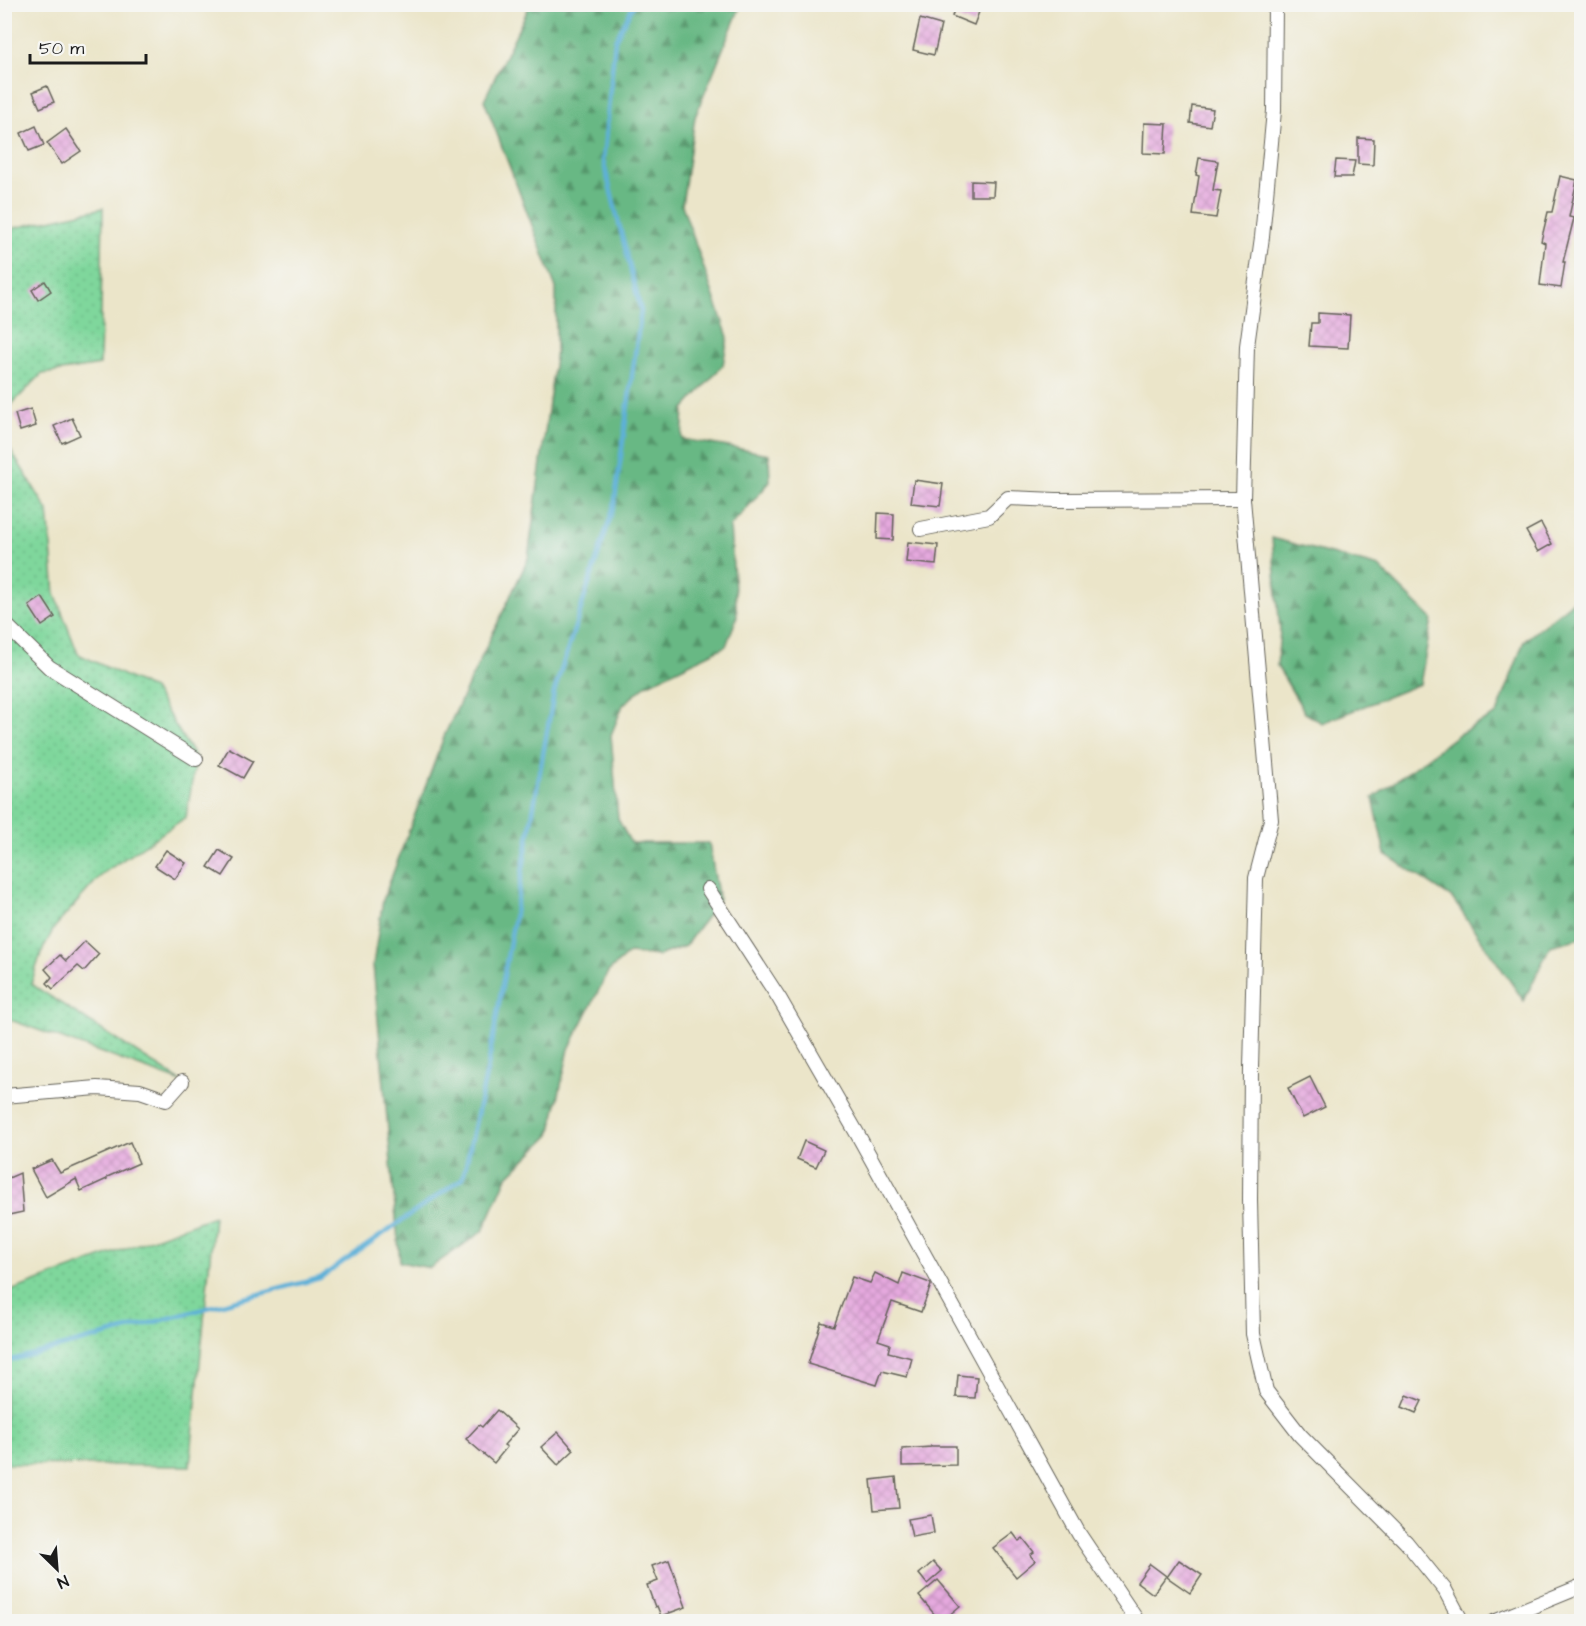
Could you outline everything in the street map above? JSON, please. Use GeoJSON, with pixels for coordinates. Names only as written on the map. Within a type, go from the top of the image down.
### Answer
{"type":"FeatureCollection","features":[{"type":"Feature","properties":{"kind":"street"},"geometry":{"type":"LineString","coordinates":[[1275,4],[1274,111],[1262,237],[1247,346],[1243,499],[1271,820],[1256,878],[1251,1104],[1253,1334],[1266,1391],[1300,1436],[1406,1542],[1445,1590],[1462,1622]]}},
{"type":"Feature","properties":{"kind":"street"},"geometry":{"type":"LineString","coordinates":[[921,529],[989,516],[1008,498],[1243,499]]}},
{"type":"Feature","properties":{"kind":"street"},"geometry":{"type":"LineString","coordinates":[[4,623],[49,667],[196,759]]}},
{"type":"Feature","properties":{"kind":"street"},"geometry":{"type":"LineString","coordinates":[[708,889],[779,998],[858,1135],[1079,1534],[1138,1622]]}},
{"type":"Feature","properties":{"kind":"street"},"geometry":{"type":"LineString","coordinates":[[4,1096],[97,1088],[140,1091],[166,1100],[182,1082]]}},
{"type":"Feature","properties":{"kind":"street"},"geometry":{"type":"LineString","coordinates":[[1494,1622],[1581,1586]]}},
{"type":"Feature","properties":{"kind":"green space"},"geometry":{"type":"Polygon","coordinates":[[[530,5],[741,5],[695,117],[682,205],[728,337],[723,365],[684,409],[682,439],[769,454],[770,482],[730,527],[737,617],[726,646],[646,685],[623,705],[611,735],[618,819],[631,843],[709,843],[719,900],[685,946],[658,956],[629,953],[608,972],[569,1049],[550,1135],[507,1177],[483,1231],[430,1268],[400,1262],[373,965],[383,900],[445,734],[528,559],[556,350],[556,288],[484,100],[530,5]]]}},
{"type":"Feature","properties":{"kind":"green space"},"geometry":{"type":"Polygon","coordinates":[[[103,208],[100,365],[42,374],[5,411],[5,230],[103,208]]]}},
{"type":"Feature","properties":{"kind":"green space"},"geometry":{"type":"Polygon","coordinates":[[[4,439],[48,511],[55,594],[78,654],[153,689],[196,759],[186,817],[102,874],[54,928],[41,953],[31,984],[182,1082],[5,1018],[4,439]]]}},
{"type":"Feature","properties":{"kind":"green space"},"geometry":{"type":"Polygon","coordinates":[[[1272,538],[1379,567],[1432,619],[1420,684],[1322,723],[1305,713],[1277,666],[1280,630],[1272,538]]]}},
{"type":"Feature","properties":{"kind":"green space"},"geometry":{"type":"Polygon","coordinates":[[[1581,588],[1581,938],[1550,946],[1524,1001],[1452,898],[1385,854],[1373,798],[1459,734],[1497,714],[1524,641],[1570,604],[1581,588]]]}},
{"type":"Feature","properties":{"kind":"green space"},"geometry":{"type":"Polygon","coordinates":[[[214,1216],[190,1466],[5,1464],[5,1293],[214,1216]]]}},
{"type":"Feature","properties":{"kind":"building"},"geometry":{"type":"Polygon","coordinates":[[[956,4],[982,4],[974,25],[952,16],[956,4]]]}},
{"type":"Feature","properties":{"kind":"building"},"geometry":{"type":"Polygon","coordinates":[[[920,19],[941,25],[934,55],[913,50],[920,19]]]}},
{"type":"Feature","properties":{"kind":"building"},"geometry":{"type":"Polygon","coordinates":[[[47,86],[54,102],[40,108],[33,92],[47,86]]]}},
{"type":"Feature","properties":{"kind":"building"},"geometry":{"type":"Polygon","coordinates":[[[1192,106],[1213,109],[1210,126],[1190,123],[1192,106]]]}},
{"type":"Feature","properties":{"kind":"building"},"geometry":{"type":"Polygon","coordinates":[[[1144,123],[1167,124],[1165,154],[1143,153],[1144,123]]]}},
{"type":"Feature","properties":{"kind":"building"},"geometry":{"type":"Polygon","coordinates":[[[36,126],[44,145],[29,151],[21,133],[36,126]]]}},
{"type":"Feature","properties":{"kind":"building"},"geometry":{"type":"Polygon","coordinates":[[[66,129],[81,151],[62,164],[47,143],[66,129]]]}},
{"type":"Feature","properties":{"kind":"building"},"geometry":{"type":"Polygon","coordinates":[[[1358,138],[1374,139],[1373,165],[1358,164],[1358,138]]]}},
{"type":"Feature","properties":{"kind":"building"},"geometry":{"type":"Polygon","coordinates":[[[1199,158],[1218,161],[1213,190],[1221,191],[1216,218],[1193,215],[1199,176],[1196,175],[1199,158]]]}},
{"type":"Feature","properties":{"kind":"building"},"geometry":{"type":"Polygon","coordinates":[[[1336,160],[1355,161],[1352,177],[1334,177],[1336,160]]]}},
{"type":"Feature","properties":{"kind":"building"},"geometry":{"type":"Polygon","coordinates":[[[1560,176],[1577,180],[1569,217],[1574,218],[1563,262],[1565,262],[1561,288],[1540,285],[1545,243],[1541,241],[1548,212],[1552,212],[1560,176]]]}},
{"type":"Feature","properties":{"kind":"building"},"geometry":{"type":"Polygon","coordinates":[[[971,181],[994,182],[993,196],[971,196],[971,181]]]}},
{"type":"Feature","properties":{"kind":"building"},"geometry":{"type":"Polygon","coordinates":[[[45,281],[51,291],[38,300],[32,290],[45,281]]]}},
{"type":"Feature","properties":{"kind":"building"},"geometry":{"type":"Polygon","coordinates":[[[1318,313],[1350,315],[1348,348],[1309,346],[1311,323],[1318,323],[1318,313]]]}},
{"type":"Feature","properties":{"kind":"building"},"geometry":{"type":"Polygon","coordinates":[[[31,409],[36,426],[20,431],[15,414],[31,409]]]}},
{"type":"Feature","properties":{"kind":"building"},"geometry":{"type":"Polygon","coordinates":[[[72,418],[80,435],[62,443],[54,426],[72,418]]]}},
{"type":"Feature","properties":{"kind":"building"},"geometry":{"type":"Polygon","coordinates":[[[914,480],[943,484],[940,506],[911,503],[914,480]]]}},
{"type":"Feature","properties":{"kind":"building"},"geometry":{"type":"Polygon","coordinates":[[[878,513],[894,514],[893,540],[877,539],[878,513]]]}},
{"type":"Feature","properties":{"kind":"building"},"geometry":{"type":"Polygon","coordinates":[[[1541,523],[1552,544],[1538,552],[1526,531],[1541,523]]]}},
{"type":"Feature","properties":{"kind":"building"},"geometry":{"type":"Polygon","coordinates":[[[908,542],[938,545],[936,565],[906,562],[908,542]]]}},
{"type":"Feature","properties":{"kind":"building"},"geometry":{"type":"Polygon","coordinates":[[[42,597],[55,617],[42,626],[29,606],[42,597]]]}},
{"type":"Feature","properties":{"kind":"building"},"geometry":{"type":"Polygon","coordinates":[[[229,748],[253,761],[243,778],[219,765],[229,748]]]}},
{"type":"Feature","properties":{"kind":"building"},"geometry":{"type":"Polygon","coordinates":[[[166,850],[186,863],[175,879],[155,866],[166,850]]]}},
{"type":"Feature","properties":{"kind":"building"},"geometry":{"type":"Polygon","coordinates":[[[219,850],[234,859],[223,876],[208,867],[219,850]]]}},
{"type":"Feature","properties":{"kind":"building"},"geometry":{"type":"Polygon","coordinates":[[[85,941],[99,954],[84,971],[78,966],[53,989],[47,983],[52,977],[45,969],[60,955],[66,961],[85,941]]]}},
{"type":"Feature","properties":{"kind":"building"},"geometry":{"type":"Polygon","coordinates":[[[1310,1077],[1325,1107],[1303,1118],[1288,1088],[1310,1077]]]}},
{"type":"Feature","properties":{"kind":"building"},"geometry":{"type":"Polygon","coordinates":[[[804,1141],[824,1150],[816,1167],[797,1159],[804,1141]]]}},
{"type":"Feature","properties":{"kind":"building"},"geometry":{"type":"Polygon","coordinates":[[[130,1142],[139,1163],[81,1191],[76,1179],[46,1197],[31,1169],[52,1160],[60,1173],[130,1142]]]}},
{"type":"Feature","properties":{"kind":"building"},"geometry":{"type":"Polygon","coordinates":[[[20,1173],[23,1212],[4,1216],[4,1180],[20,1173]]]}},
{"type":"Feature","properties":{"kind":"building"},"geometry":{"type":"Polygon","coordinates":[[[875,1273],[899,1285],[903,1273],[931,1285],[921,1312],[892,1302],[878,1340],[890,1344],[888,1352],[912,1358],[907,1377],[882,1371],[877,1385],[808,1364],[821,1322],[834,1326],[852,1277],[870,1283],[875,1273]]]}},
{"type":"Feature","properties":{"kind":"building"},"geometry":{"type":"Polygon","coordinates":[[[958,1375],[977,1377],[975,1398],[956,1397],[958,1375]]]}},
{"type":"Feature","properties":{"kind":"building"},"geometry":{"type":"Polygon","coordinates":[[[1407,1395],[1422,1401],[1416,1413],[1402,1407],[1407,1395]]]}},
{"type":"Feature","properties":{"kind":"building"},"geometry":{"type":"Polygon","coordinates":[[[497,1410],[518,1429],[504,1445],[507,1447],[494,1463],[466,1439],[479,1425],[482,1427],[497,1410]]]}},
{"type":"Feature","properties":{"kind":"building"},"geometry":{"type":"Polygon","coordinates":[[[558,1432],[574,1450],[558,1465],[541,1447],[558,1432]]]}},
{"type":"Feature","properties":{"kind":"building"},"geometry":{"type":"Polygon","coordinates":[[[956,1446],[956,1465],[902,1466],[902,1449],[956,1446]]]}},
{"type":"Feature","properties":{"kind":"building"},"geometry":{"type":"Polygon","coordinates":[[[896,1477],[899,1508],[874,1510],[871,1480],[896,1477]]]}},
{"type":"Feature","properties":{"kind":"building"},"geometry":{"type":"Polygon","coordinates":[[[931,1515],[934,1533],[912,1537],[908,1519],[931,1515]]]}},
{"type":"Feature","properties":{"kind":"building"},"geometry":{"type":"Polygon","coordinates":[[[1013,1533],[1019,1541],[1023,1538],[1034,1552],[1030,1555],[1035,1561],[1016,1577],[993,1548],[1013,1533]]]}},
{"type":"Feature","properties":{"kind":"building"},"geometry":{"type":"Polygon","coordinates":[[[669,1560],[686,1607],[661,1616],[647,1585],[658,1581],[652,1566],[669,1560]]]}},
{"type":"Feature","properties":{"kind":"building"},"geometry":{"type":"Polygon","coordinates":[[[1179,1560],[1202,1575],[1190,1593],[1167,1577],[1179,1560]]]}},
{"type":"Feature","properties":{"kind":"building"},"geometry":{"type":"Polygon","coordinates":[[[933,1562],[942,1571],[927,1584],[919,1574],[933,1562]]]}},
{"type":"Feature","properties":{"kind":"building"},"geometry":{"type":"Polygon","coordinates":[[[1150,1564],[1166,1576],[1153,1594],[1137,1582],[1150,1564]]]}},
{"type":"Feature","properties":{"kind":"building"},"geometry":{"type":"Polygon","coordinates":[[[938,1580],[960,1606],[941,1622],[919,1596],[938,1580]]]}},
{"type":"Feature","properties":{"kind":"waterway"},"geometry":{"type":"LineString","coordinates":[[4,1362],[320,1278],[463,1178],[488,1066],[554,692],[614,506],[641,311],[603,160],[615,40],[634,4]]}}]}
